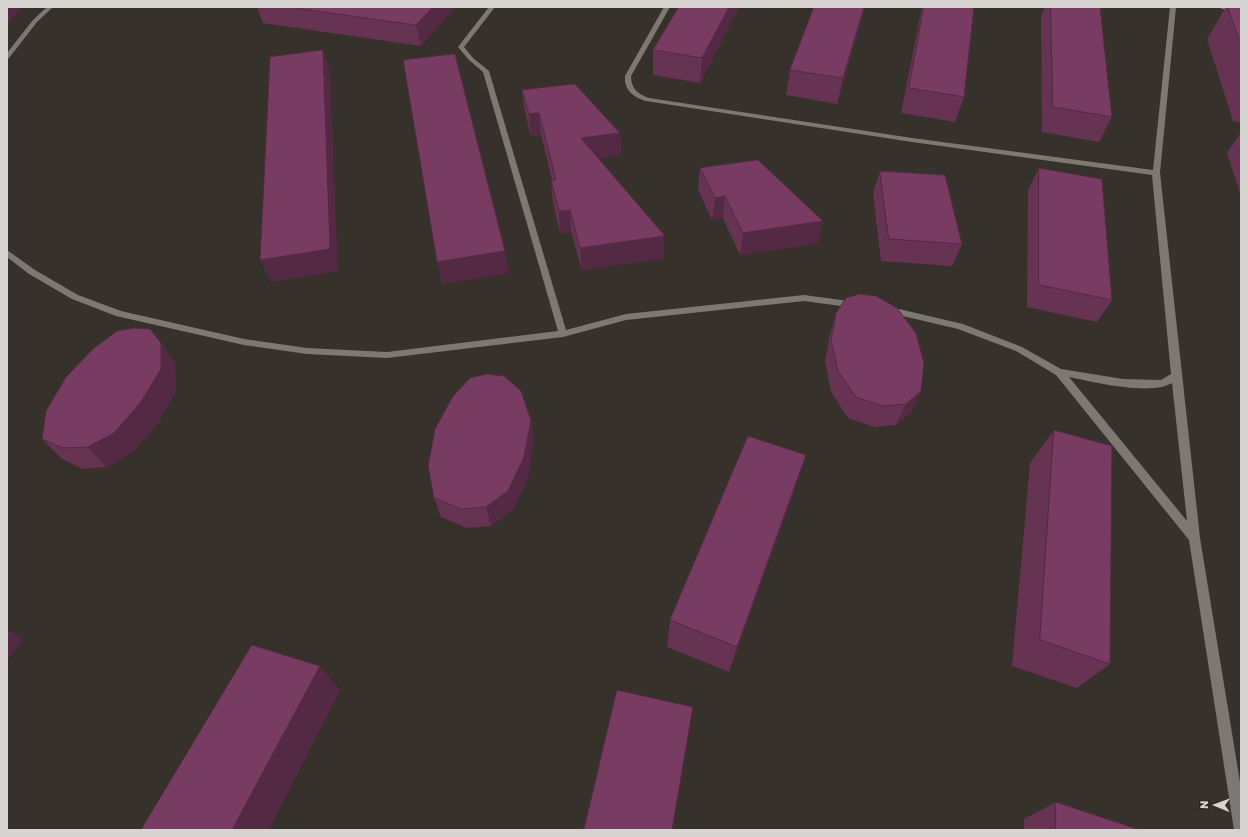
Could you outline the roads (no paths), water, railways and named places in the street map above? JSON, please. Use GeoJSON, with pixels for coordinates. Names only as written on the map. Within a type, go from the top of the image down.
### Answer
{"type":"FeatureCollection","features":[{"type":"Feature","properties":{"kind":"street"},"geometry":{"type":"LineString","coordinates":[[7,57],[35,21],[50,7]]}},
{"type":"Feature","properties":{"kind":"street"},"geometry":{"type":"LineString","coordinates":[[492,7],[461,47],[471,59],[486,72],[563,334]]}},
{"type":"Feature","properties":{"kind":"street"},"geometry":{"type":"LineString","coordinates":[[667,7],[628,76],[627,82],[629,89],[637,96],[648,100],[912,140],[1156,173]]}},
{"type":"Feature","properties":{"kind":"street"},"geometry":{"type":"LineString","coordinates":[[1173,7],[1156,173],[1194,538],[1241,830]]}},
{"type":"Feature","properties":{"kind":"street"},"geometry":{"type":"LineString","coordinates":[[1222,7],[1241,9]]}},
{"type":"Feature","properties":{"kind":"street"},"geometry":{"type":"LineString","coordinates":[[7,253],[32,272],[75,297],[119,314],[244,342],[308,352],[387,356],[563,334],[626,317],[804,298],[904,312],[960,326],[1019,349],[1059,372],[1123,383],[1162,384],[1176,376]]}},
{"type":"Feature","properties":{"kind":"street"},"geometry":{"type":"LineString","coordinates":[[1059,372],[1194,538]]}}]}
